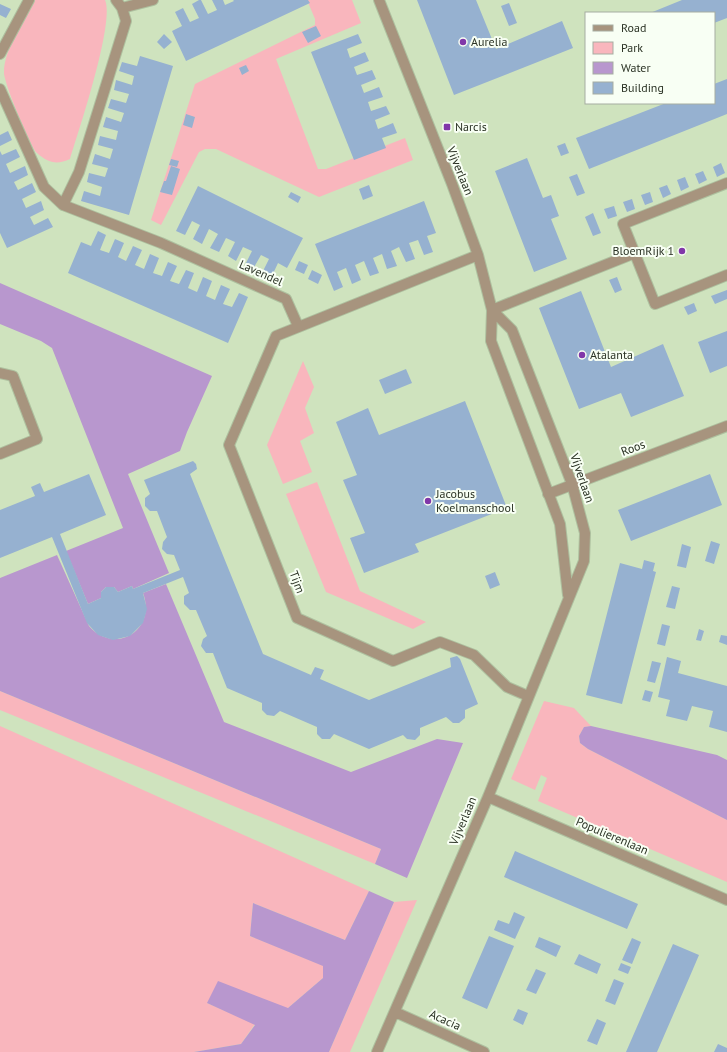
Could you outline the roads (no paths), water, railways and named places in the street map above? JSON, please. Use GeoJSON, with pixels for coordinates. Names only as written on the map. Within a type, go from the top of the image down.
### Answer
{"type":"FeatureCollection","features":[{"type":"Feature","properties":{"kind":"street"},"geometry":{"type":"LineString","coordinates":[[0,54],[29,0]]}},
{"type":"Feature","properties":{"kind":"street"},"geometry":{"type":"LineString","coordinates":[[63,205],[79,172],[126,22],[119,4],[153,0]]}},
{"type":"Feature","properties":{"kind":"street","name":"Vijverlaan"},"geometry":{"type":"LineString","coordinates":[[379,0],[452,184],[478,255],[492,310],[491,341],[560,524],[568,597]]}},
{"type":"Feature","properties":{"kind":"street","name":"Lavendel"},"geometry":{"type":"LineString","coordinates":[[0,89],[44,187],[63,205],[161,243],[286,299],[298,326]]}},
{"type":"Feature","properties":{"kind":"street"},"geometry":{"type":"LineString","coordinates":[[727,183],[623,224],[655,304],[727,275]]}},
{"type":"Feature","properties":{"kind":"street"},"geometry":{"type":"LineString","coordinates":[[492,310],[635,253]]}},
{"type":"Feature","properties":{"kind":"street"},"geometry":{"type":"LineString","coordinates":[[298,326],[478,255]]}},
{"type":"Feature","properties":{"kind":"street","name":"Vijverlaan"},"geometry":{"type":"LineString","coordinates":[[377,1052],[488,797],[568,597],[584,561],[585,533],[572,484],[512,330],[492,310]]}},
{"type":"Feature","properties":{"kind":"street","name":"Tijm"},"geometry":{"type":"LineString","coordinates":[[298,326],[276,336],[229,445],[297,618],[393,661],[440,642],[474,655],[507,687],[528,696]]}},
{"type":"Feature","properties":{"kind":"street"},"geometry":{"type":"LineString","coordinates":[[0,373],[13,376],[37,439],[0,454]]}},
{"type":"Feature","properties":{"kind":"street","name":"Roos"},"geometry":{"type":"LineString","coordinates":[[548,494],[727,426]]}},
{"type":"Feature","properties":{"kind":"street","name":"Populierenlaan"},"geometry":{"type":"LineString","coordinates":[[488,797],[727,900]]}},
{"type":"Feature","properties":{"kind":"street","name":"Acacia"},"geometry":{"type":"LineString","coordinates":[[395,1012],[484,1052]]}},
{"type":"Feature","properties":{"kind":"water"},"geometry":{"type":"Polygon","coordinates":[[[0,283],[212,376],[180,451],[128,474],[169,573],[133,589],[132,586],[118,592],[114,587],[106,587],[101,592],[101,598],[88,604],[66,551],[123,528],[52,348],[41,341],[0,324],[0,283]]]}},
{"type":"Feature","properties":{"kind":"water"},"geometry":{"type":"Polygon","coordinates":[[[57,555],[89,626],[99,635],[110,639],[131,635],[139,628],[144,618],[146,606],[143,593],[166,584],[224,722],[351,772],[437,739],[463,743],[407,878],[375,864],[381,849],[0,691],[0,578],[57,555]]]}},
{"type":"Feature","properties":{"kind":"water"},"geometry":{"type":"Polygon","coordinates":[[[591,726],[717,755],[727,760],[727,820],[588,749],[580,743],[579,736],[584,727],[591,726]]]}},
{"type":"Feature","properties":{"kind":"water"},"geometry":{"type":"Polygon","coordinates":[[[369,891],[394,902],[329,1052],[194,1052],[241,1044],[255,1025],[207,1003],[218,981],[288,1008],[323,978],[323,966],[250,936],[253,903],[345,940],[369,891]]]}},
{"type":"Feature","properties":{"kind":"place","name":"Aurelia"},"geometry":{"type":"Point","coordinates":[463,42]}},
{"type":"Feature","properties":{"kind":"place","name":"Narcis"},"geometry":{"type":"Point","coordinates":[447,127]}},
{"type":"Feature","properties":{"kind":"place","name":"BloemRijk 1"},"geometry":{"type":"Point","coordinates":[682,251]}},
{"type":"Feature","properties":{"kind":"place","name":"Atalanta"},"geometry":{"type":"Point","coordinates":[582,355]}},
{"type":"Feature","properties":{"kind":"place","name":"Jacobus Koelmanschool"},"geometry":{"type":"Point","coordinates":[428,501]}}]}
